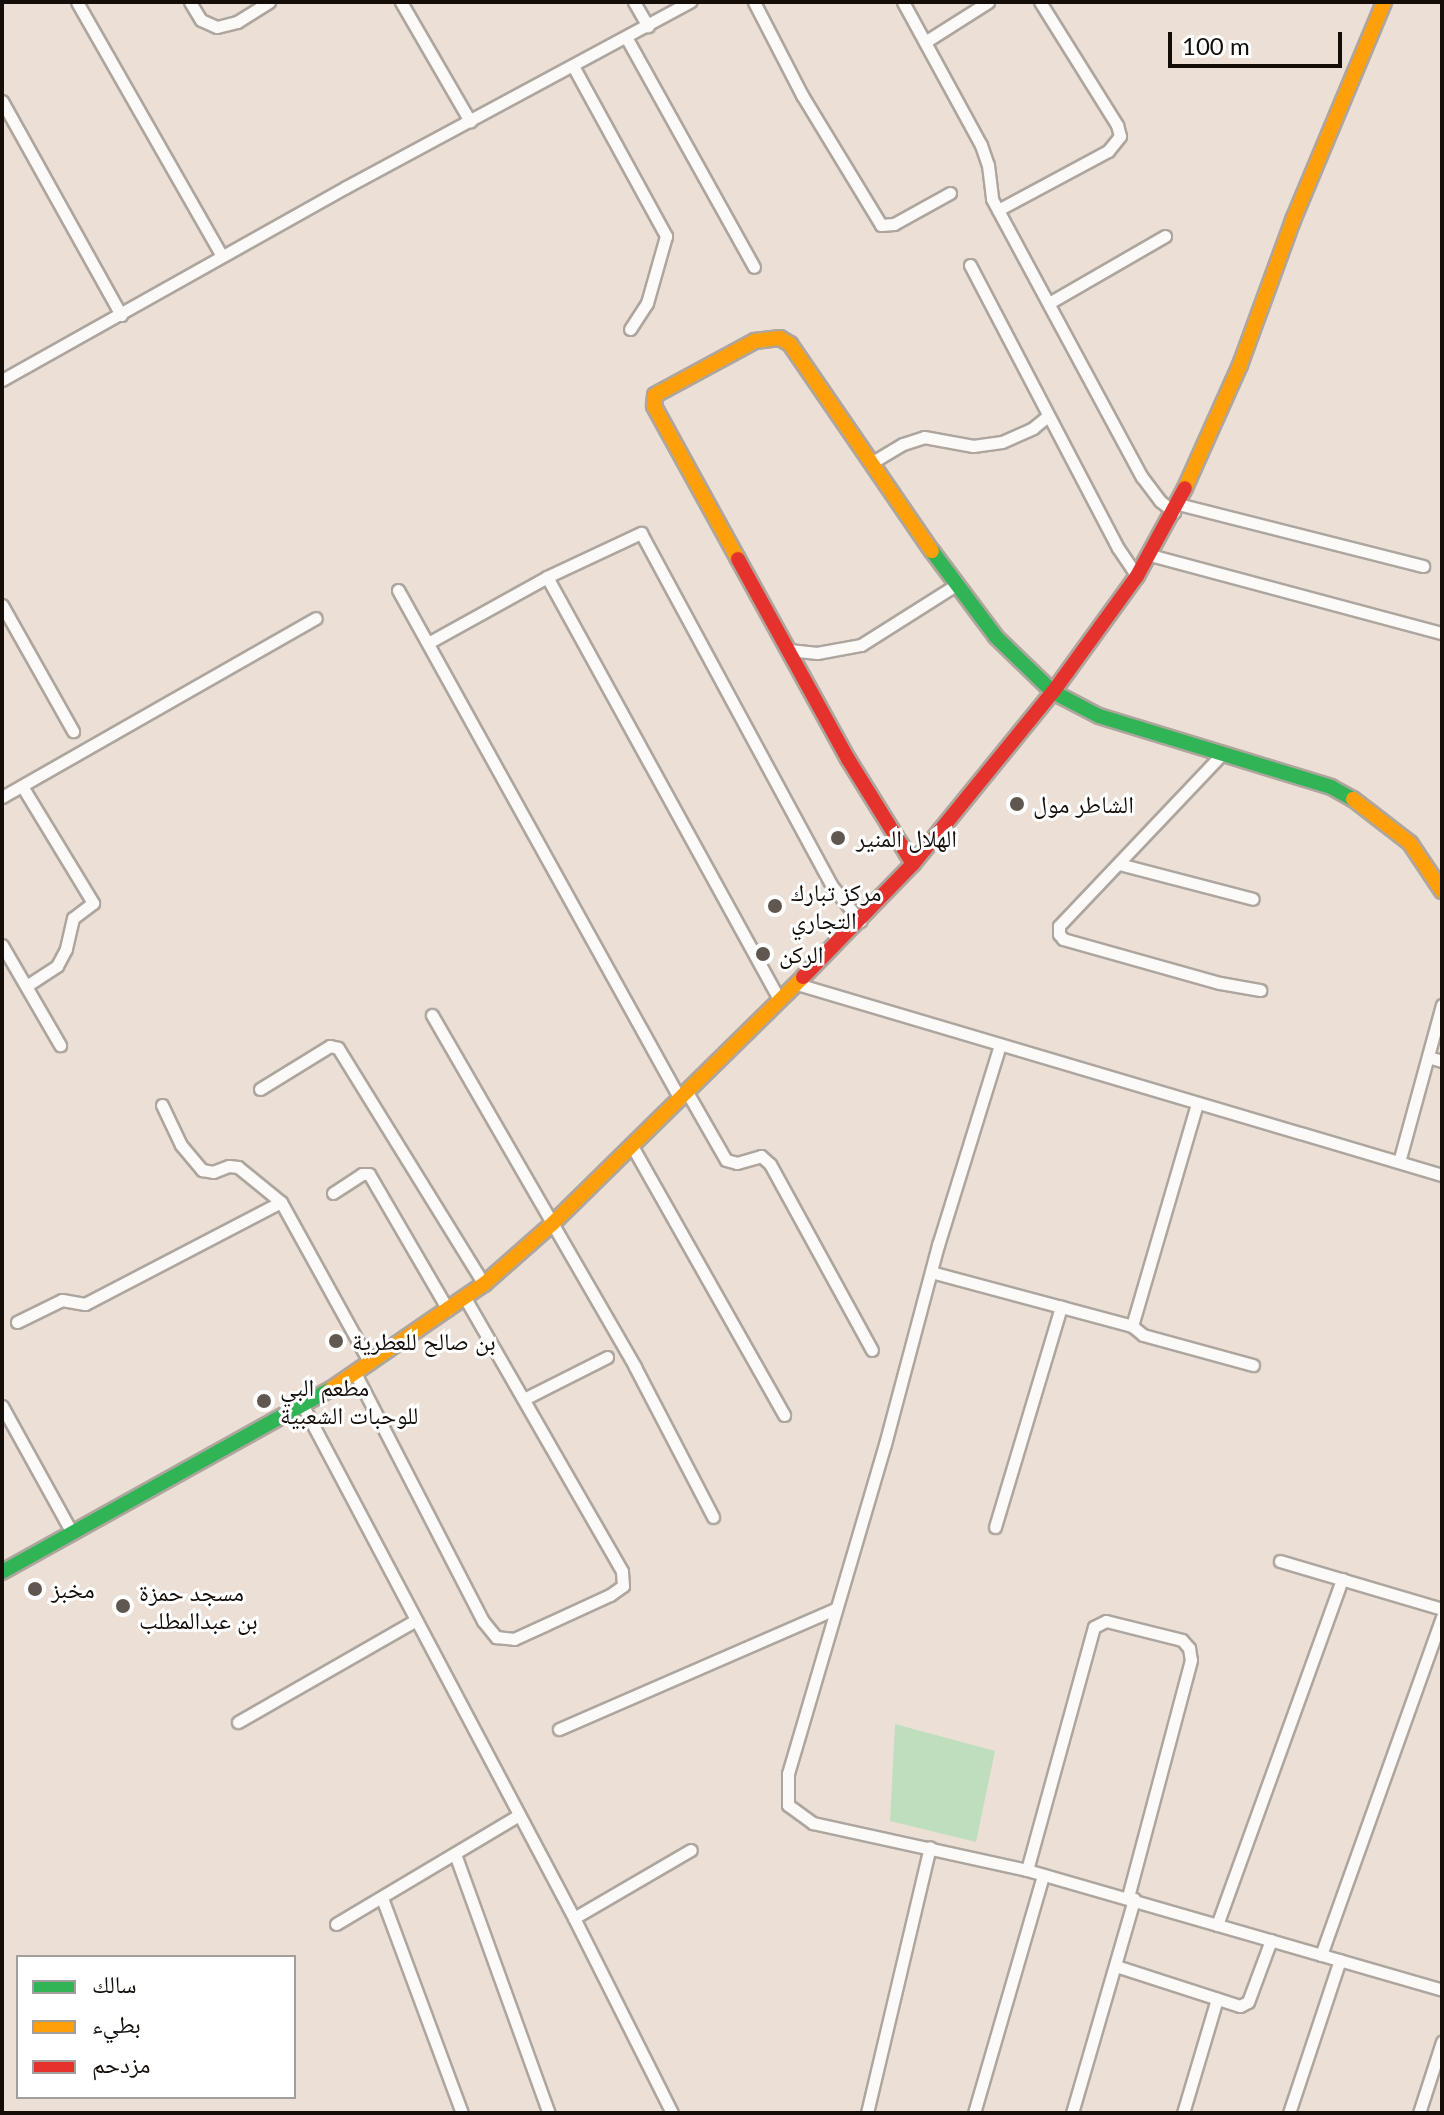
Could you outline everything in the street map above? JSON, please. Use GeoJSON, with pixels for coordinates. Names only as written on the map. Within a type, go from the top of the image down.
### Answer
{"type":"FeatureCollection","features":[{"type":"Feature","properties":{"kind":"main road"},"geometry":{"type":"LineString","coordinates":[[2,1572],[303,1406],[484,1284],[552,1224],[632,1146],[860,921],[913,864],[1053,692],[1137,576],[1176,508],[1240,365],[1293,220],[1384,2]]}},
{"type":"Feature","properties":{"kind":"main road"},"geometry":{"type":"LineString","coordinates":[[913,864],[848,759],[659,417],[655,395],[744,345],[780,338],[790,344],[956,585],[996,637],[1053,692],[1099,716],[1331,787],[1358,801],[1410,843],[1442,891]]}},
{"type":"Feature","properties":{"kind":"street"},"geometry":{"type":"LineString","coordinates":[[77,2],[222,256]]}},
{"type":"Feature","properties":{"kind":"street"},"geometry":{"type":"LineString","coordinates":[[190,2],[201,20],[217,27],[237,22],[269,2]]}},
{"type":"Feature","properties":{"kind":"street"},"geometry":{"type":"LineString","coordinates":[[401,2],[470,121]]}},
{"type":"Feature","properties":{"kind":"street"},"geometry":{"type":"LineString","coordinates":[[634,2],[648,26]]}},
{"type":"Feature","properties":{"kind":"street"},"geometry":{"type":"LineString","coordinates":[[2,380],[222,256],[690,2]]}},
{"type":"Feature","properties":{"kind":"street"},"geometry":{"type":"LineString","coordinates":[[754,2],[802,95],[881,225],[894,224],[950,193]]}},
{"type":"Feature","properties":{"kind":"street"},"geometry":{"type":"LineString","coordinates":[[903,2],[981,145],[988,165],[988,190],[998,210],[1142,477],[1160,501],[1176,508],[1423,566]]}},
{"type":"Feature","properties":{"kind":"street"},"geometry":{"type":"LineString","coordinates":[[925,42],[988,2]]}},
{"type":"Feature","properties":{"kind":"street"},"geometry":{"type":"LineString","coordinates":[[998,210],[1108,151],[1120,136],[1117,125],[1040,2]]}},
{"type":"Feature","properties":{"kind":"street"},"geometry":{"type":"LineString","coordinates":[[626,37],[754,267]]}},
{"type":"Feature","properties":{"kind":"street"},"geometry":{"type":"LineString","coordinates":[[573,66],[666,236],[647,303],[630,329]]}},
{"type":"Feature","properties":{"kind":"street"},"geometry":{"type":"LineString","coordinates":[[2,101],[121,315]]}},
{"type":"Feature","properties":{"kind":"street"},"geometry":{"type":"LineString","coordinates":[[1049,303],[1165,236]]}},
{"type":"Feature","properties":{"kind":"street"},"geometry":{"type":"LineString","coordinates":[[970,265],[1048,416],[1137,576]]}},
{"type":"Feature","properties":{"kind":"street"},"geometry":{"type":"LineString","coordinates":[[871,463],[903,444],[924,437],[973,446],[1002,442],[1033,428],[1048,416]]}},
{"type":"Feature","properties":{"kind":"street"},"geometry":{"type":"LineString","coordinates":[[428,643],[547,577],[641,533],[832,886],[860,921]]}},
{"type":"Feature","properties":{"kind":"street"},"geometry":{"type":"LineString","coordinates":[[1150,555],[1442,633]]}},
{"type":"Feature","properties":{"kind":"street"},"geometry":{"type":"LineString","coordinates":[[547,577],[780,1000]]}},
{"type":"Feature","properties":{"kind":"street"},"geometry":{"type":"LineString","coordinates":[[789,650],[817,653],[861,645],[956,585]]}},
{"type":"Feature","properties":{"kind":"street"},"geometry":{"type":"LineString","coordinates":[[398,590],[683,1095],[726,1160],[737,1163],[761,1156],[770,1164],[872,1350]]}},
{"type":"Feature","properties":{"kind":"street"},"geometry":{"type":"LineString","coordinates":[[2,605],[73,731]]}},
{"type":"Feature","properties":{"kind":"street"},"geometry":{"type":"LineString","coordinates":[[2,797],[316,618]]}},
{"type":"Feature","properties":{"kind":"street"},"geometry":{"type":"LineString","coordinates":[[1222,754],[1059,926],[1063,939],[1220,983],[1260,990]]}},
{"type":"Feature","properties":{"kind":"street"},"geometry":{"type":"LineString","coordinates":[[22,786],[93,903],[73,918],[66,949],[57,966],[28,985]]}},
{"type":"Feature","properties":{"kind":"street"},"geometry":{"type":"LineString","coordinates":[[1119,864],[1253,899]]}},
{"type":"Feature","properties":{"kind":"street"},"geometry":{"type":"LineString","coordinates":[[2,945],[28,985],[60,1045]]}},
{"type":"Feature","properties":{"kind":"street"},"geometry":{"type":"LineString","coordinates":[[797,984],[1442,1175]]}},
{"type":"Feature","properties":{"kind":"street"},"geometry":{"type":"LineString","coordinates":[[1399,1162],[1442,1005]]}},
{"type":"Feature","properties":{"kind":"street"},"geometry":{"type":"LineString","coordinates":[[432,1015],[635,1367],[713,1517]]}},
{"type":"Feature","properties":{"kind":"street"},"geometry":{"type":"LineString","coordinates":[[1000,1045],[931,1272],[788,1774],[788,1805],[813,1823],[1027,1870],[1442,1990]]}},
{"type":"Feature","properties":{"kind":"street"},"geometry":{"type":"LineString","coordinates":[[260,1089],[330,1046],[338,1048],[484,1284]]}},
{"type":"Feature","properties":{"kind":"street"},"geometry":{"type":"LineString","coordinates":[[1428,1057],[1442,1061]]}},
{"type":"Feature","properties":{"kind":"street"},"geometry":{"type":"LineString","coordinates":[[1132,1326],[1197,1104]]}},
{"type":"Feature","properties":{"kind":"street"},"geometry":{"type":"LineString","coordinates":[[162,1105],[181,1145],[202,1170],[213,1172],[229,1166],[238,1167],[281,1202],[370,1363]]}},
{"type":"Feature","properties":{"kind":"street"},"geometry":{"type":"LineString","coordinates":[[632,1146],[784,1415]]}},
{"type":"Feature","properties":{"kind":"street"},"geometry":{"type":"LineString","coordinates":[[333,1193],[362,1174],[369,1174],[448,1310]]}},
{"type":"Feature","properties":{"kind":"street"},"geometry":{"type":"LineString","coordinates":[[17,1322],[62,1300],[85,1304],[281,1202]]}},
{"type":"Feature","properties":{"kind":"street"},"geometry":{"type":"LineString","coordinates":[[931,1272],[1132,1326],[1143,1335],[1253,1365]]}},
{"type":"Feature","properties":{"kind":"street"},"geometry":{"type":"LineString","coordinates":[[355,1373],[483,1621],[496,1637],[514,1639],[623,1586],[622,1571],[465,1298]]}},
{"type":"Feature","properties":{"kind":"street"},"geometry":{"type":"LineString","coordinates":[[995,1527],[1061,1307]]}},
{"type":"Feature","properties":{"kind":"street"},"geometry":{"type":"LineString","coordinates":[[524,1399],[607,1357]]}},
{"type":"Feature","properties":{"kind":"street"},"geometry":{"type":"LineString","coordinates":[[303,1406],[574,1918],[672,2113]]}},
{"type":"Feature","properties":{"kind":"street"},"geometry":{"type":"LineString","coordinates":[[3,1412],[72,1533]]}},
{"type":"Feature","properties":{"kind":"street"},"geometry":{"type":"LineString","coordinates":[[1280,1561],[1442,1609]]}},
{"type":"Feature","properties":{"kind":"street"},"geometry":{"type":"LineString","coordinates":[[1217,1925],[1342,1579]]}},
{"type":"Feature","properties":{"kind":"street"},"geometry":{"type":"LineString","coordinates":[[559,1729],[835,1609]]}},
{"type":"Feature","properties":{"kind":"street"},"geometry":{"type":"LineString","coordinates":[[1321,1955],[1442,1617]]}},
{"type":"Feature","properties":{"kind":"street"},"geometry":{"type":"LineString","coordinates":[[238,1722],[416,1620]]}},
{"type":"Feature","properties":{"kind":"street"},"geometry":{"type":"LineString","coordinates":[[1027,1870],[1094,1627],[1106,1621],[1182,1640],[1189,1648],[1191,1660],[1116,1966],[1072,2113]]}},
{"type":"Feature","properties":{"kind":"street"},"geometry":{"type":"LineString","coordinates":[[336,1924],[519,1815]]}},
{"type":"Feature","properties":{"kind":"street"},"geometry":{"type":"LineString","coordinates":[[867,2113],[930,1847]]}},
{"type":"Feature","properties":{"kind":"street"},"geometry":{"type":"LineString","coordinates":[[574,1918],[691,1850]]}},
{"type":"Feature","properties":{"kind":"street"},"geometry":{"type":"LineString","coordinates":[[455,1854],[549,2113]]}},
{"type":"Feature","properties":{"kind":"street"},"geometry":{"type":"LineString","coordinates":[[974,2113],[1043,1875]]}},
{"type":"Feature","properties":{"kind":"street"},"geometry":{"type":"LineString","coordinates":[[382,1898],[462,2113]]}},
{"type":"Feature","properties":{"kind":"street"},"geometry":{"type":"LineString","coordinates":[[1116,1966],[1240,2006],[1247,2004],[1271,1940]]}},
{"type":"Feature","properties":{"kind":"street"},"geometry":{"type":"LineString","coordinates":[[1289,2113],[1340,1960]]}},
{"type":"Feature","properties":{"kind":"street"},"geometry":{"type":"LineString","coordinates":[[1183,2113],[1217,1999]]}},
{"type":"Feature","properties":{"kind":"street"},"geometry":{"type":"LineString","coordinates":[[1419,2113],[1442,2042]]}},
{"type":"Feature","properties":{"kind":"green space"},"geometry":{"type":"Polygon","coordinates":[[[895,1724],[995,1751],[976,1842],[890,1821],[895,1724]]]}},
{"type":"Feature","properties":{"kind":"traffic: fast"},"geometry":{"type":"LineString","coordinates":[[932,551],[996,637],[1053,692],[1099,716],[1331,787],[1353,799]]}},
{"type":"Feature","properties":{"kind":"traffic: fast"},"geometry":{"type":"LineString","coordinates":[[2,1572],[331,1389]]}},
{"type":"Feature","properties":{"kind":"traffic: slow"},"geometry":{"type":"LineString","coordinates":[[1185,488],[1240,365],[1293,220],[1384,2]]}},
{"type":"Feature","properties":{"kind":"traffic: slow"},"geometry":{"type":"LineString","coordinates":[[738,559],[654,406],[655,395],[755,341],[780,338],[790,344],[932,551]]}},
{"type":"Feature","properties":{"kind":"traffic: slow"},"geometry":{"type":"LineString","coordinates":[[1353,799],[1410,843],[1442,891]]}},
{"type":"Feature","properties":{"kind":"traffic: slow"},"geometry":{"type":"LineString","coordinates":[[331,1389],[484,1284],[552,1224],[803,977]]}},
{"type":"Feature","properties":{"kind":"traffic: jam"},"geometry":{"type":"LineString","coordinates":[[803,977],[913,864],[1053,692],[1137,576],[1185,488]]}},
{"type":"Feature","properties":{"kind":"traffic: jam"},"geometry":{"type":"LineString","coordinates":[[738,559],[848,759],[913,864]]}},
{"type":"Feature","properties":{"kind":"place","name":"الشاطر مول"},"geometry":{"type":"Point","coordinates":[1017,804]}},
{"type":"Feature","properties":{"kind":"place","name":"الهلال المنير"},"geometry":{"type":"Point","coordinates":[838,838]}},
{"type":"Feature","properties":{"kind":"place","name":"مركز تبارك التجاري"},"geometry":{"type":"Point","coordinates":[775,906]}},
{"type":"Feature","properties":{"kind":"place","name":"الركن"},"geometry":{"type":"Point","coordinates":[763,954]}},
{"type":"Feature","properties":{"kind":"place","name":"بن صالح للعطرية"},"geometry":{"type":"Point","coordinates":[336,1341]}},
{"type":"Feature","properties":{"kind":"place","name":"مطعم البي للوحبات الشعبية"},"geometry":{"type":"Point","coordinates":[264,1401]}},
{"type":"Feature","properties":{"kind":"place","name":"مخبز"},"geometry":{"type":"Point","coordinates":[35,1589]}},
{"type":"Feature","properties":{"kind":"place","name":"مسجد حمزة بن عبدالمطلب"},"geometry":{"type":"Point","coordinates":[123,1606]}}]}
